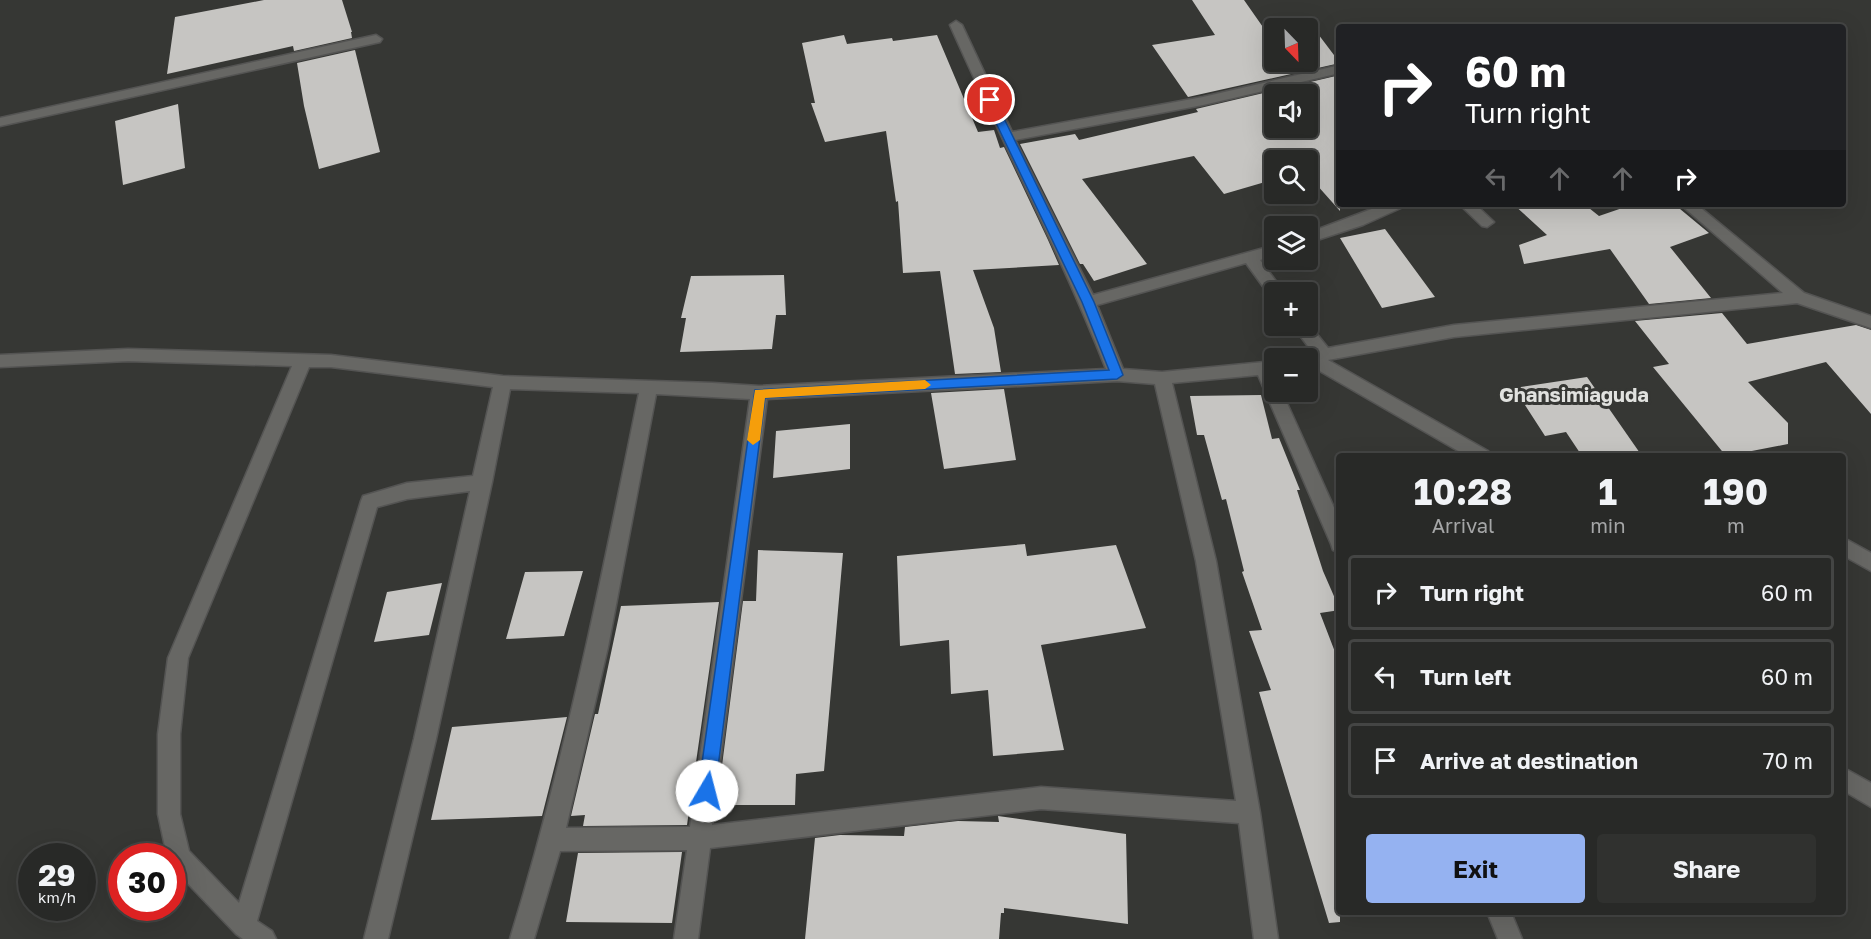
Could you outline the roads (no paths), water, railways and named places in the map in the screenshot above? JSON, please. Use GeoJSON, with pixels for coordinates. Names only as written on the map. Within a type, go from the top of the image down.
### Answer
{"type":"FeatureCollection","features":[{"type":"Feature","properties":{"kind":"street"},"geometry":{"type":"LineString","coordinates":[[956,25],[1007,137],[1088,302],[1117,375]]}},
{"type":"Feature","properties":{"kind":"street"},"geometry":{"type":"LineString","coordinates":[[0,122],[376,39]]}},
{"type":"Feature","properties":{"kind":"street"},"geometry":{"type":"LineString","coordinates":[[1007,137],[1203,101],[1336,70]]}},
{"type":"Feature","properties":{"kind":"street"},"geometry":{"type":"LineString","coordinates":[[1318,235],[1391,207]]}},
{"type":"Feature","properties":{"kind":"street"},"geometry":{"type":"LineString","coordinates":[[1470,207],[1487,222]]}},
{"type":"Feature","properties":{"kind":"street"},"geometry":{"type":"LineString","coordinates":[[1691,207],[1798,297],[1871,322]]}},
{"type":"Feature","properties":{"kind":"street"},"geometry":{"type":"LineString","coordinates":[[1088,302],[1264,254]]}},
{"type":"Feature","properties":{"kind":"street"},"geometry":{"type":"LineString","coordinates":[[1250,258],[1268,282]]}},
{"type":"Feature","properties":{"kind":"street"},"geometry":{"type":"LineString","coordinates":[[1318,358],[1454,332],[1798,297]]}},
{"type":"Feature","properties":{"kind":"street"},"geometry":{"type":"LineString","coordinates":[[0,361],[128,355],[303,360],[399,368],[503,382],[759,393],[1117,375],[1162,378],[1264,368]]}},
{"type":"Feature","properties":{"kind":"street"},"geometry":{"type":"LineString","coordinates":[[264,939],[244,926],[179,857],[169,814],[169,734],[178,658],[303,360]]}},
{"type":"Feature","properties":{"kind":"street"},"geometry":{"type":"LineString","coordinates":[[1318,361],[1477,453]]}},
{"type":"Feature","properties":{"kind":"street"},"geometry":{"type":"LineString","coordinates":[[1162,378],[1206,561],[1249,813],[1266,939]]}},
{"type":"Feature","properties":{"kind":"street"},"geometry":{"type":"LineString","coordinates":[[376,939],[425,739],[483,482],[503,382]]}},
{"type":"Feature","properties":{"kind":"street"},"geometry":{"type":"LineString","coordinates":[[522,939],[552,840],[598,646],[649,388]]}},
{"type":"Feature","properties":{"kind":"street"},"geometry":{"type":"LineString","coordinates":[[686,939],[759,393]]}},
{"type":"Feature","properties":{"kind":"street"},"geometry":{"type":"LineString","coordinates":[[1283,402],[1336,534]]}},
{"type":"Feature","properties":{"kind":"street"},"geometry":{"type":"LineString","coordinates":[[244,926],[370,501],[407,491],[483,482]]}},
{"type":"Feature","properties":{"kind":"street"},"geometry":{"type":"LineString","coordinates":[[1846,547],[1871,563]]}},
{"type":"Feature","properties":{"kind":"street"},"geometry":{"type":"LineString","coordinates":[[1846,779],[1871,796]]}},
{"type":"Feature","properties":{"kind":"street"},"geometry":{"type":"LineString","coordinates":[[552,840],[701,838],[1041,798],[1249,813]]}},
{"type":"Feature","properties":{"kind":"street"},"geometry":{"type":"LineString","coordinates":[[1499,915],[1510,939]]}},
{"type":"Feature","properties":{"kind":"district","name":"Ghansimiaguda"},"geometry":{"type":"Point","coordinates":[1574,395]}}]}
